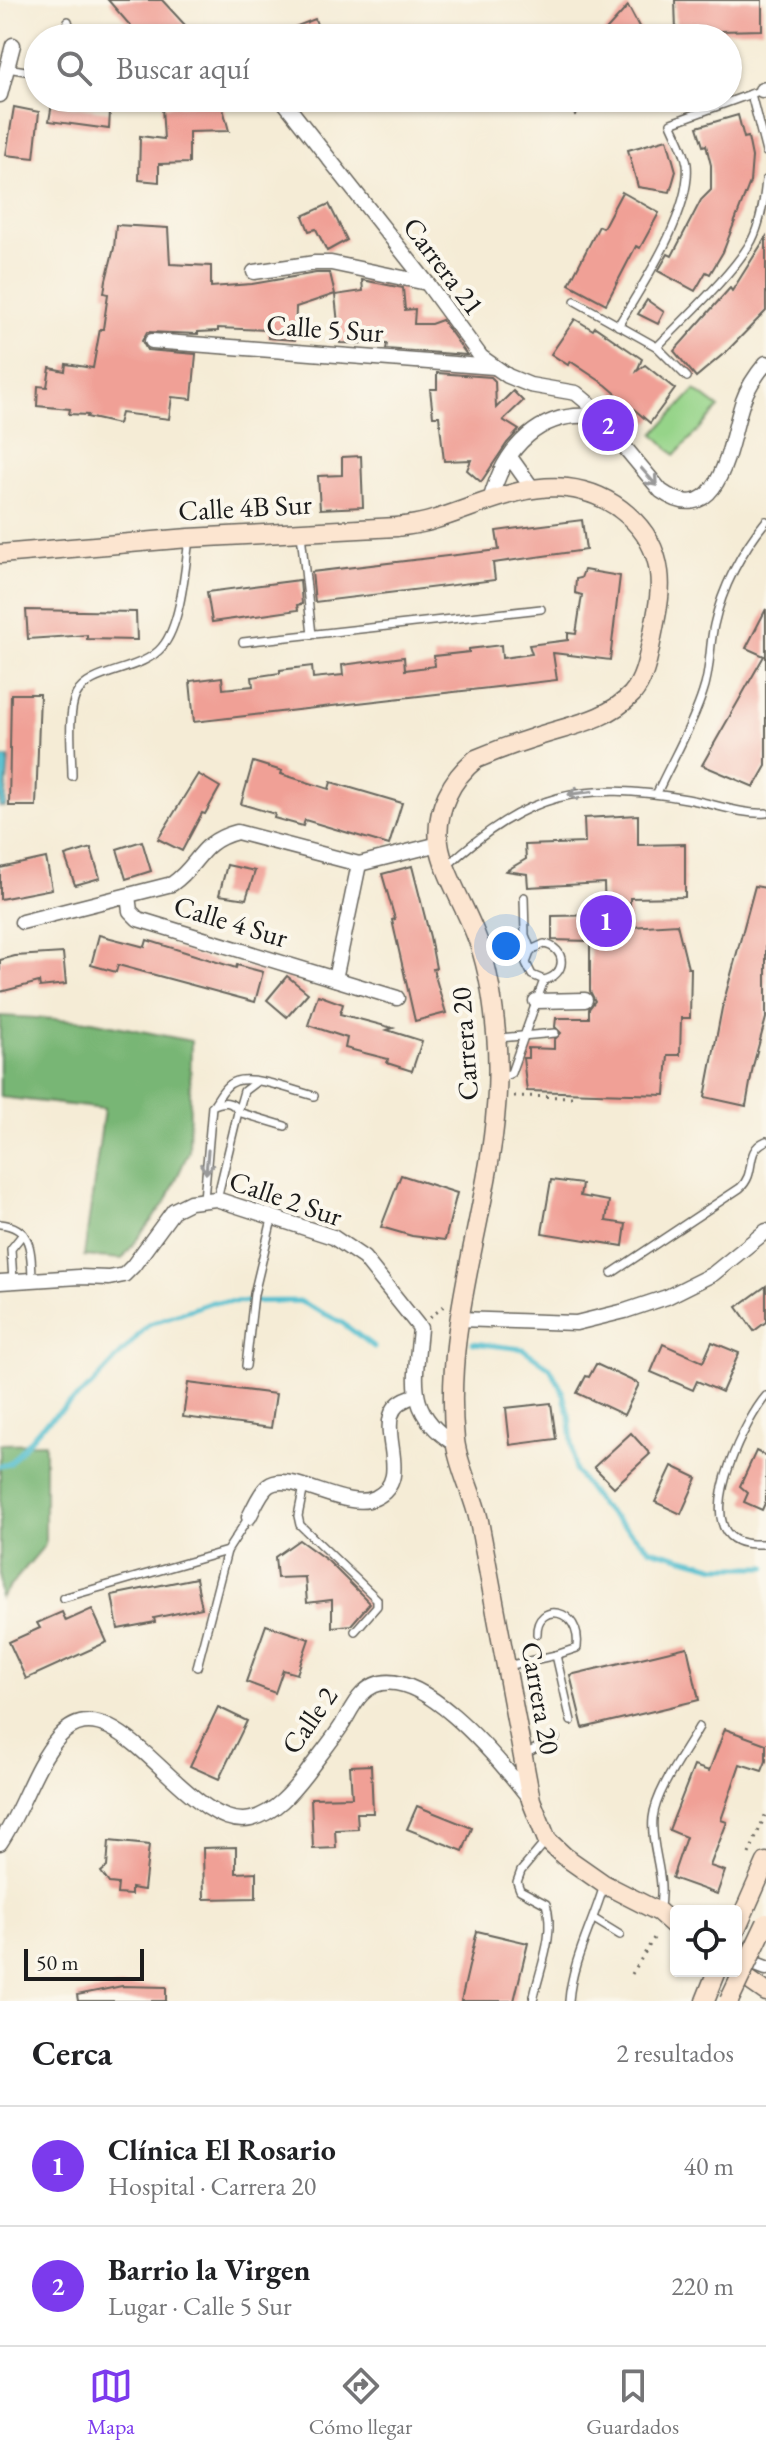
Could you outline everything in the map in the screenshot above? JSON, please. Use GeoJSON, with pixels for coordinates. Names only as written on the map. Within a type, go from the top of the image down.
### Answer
{"type":"FeatureCollection","features":[{"type":"Feature","properties":{"kind":"street"},"geometry":{"type":"LineString","coordinates":[[0,95],[13,45]]}},
{"type":"Feature","properties":{"kind":"street","name":"Carrera 21"},"geometry":{"type":"LineString","coordinates":[[292,112],[427,283],[472,346],[494,367],[530,385],[576,393],[599,417]]}},
{"type":"Feature","properties":{"kind":"street"},"geometry":{"type":"LineString","coordinates":[[254,272],[331,263],[427,283]]}},
{"type":"Feature","properties":{"kind":"street","name":"Calle 5 Sur"},"geometry":{"type":"LineString","coordinates":[[152,341],[494,367]]}},
{"type":"Feature","properties":{"kind":"street"},"geometry":{"type":"LineString","coordinates":[[490,501],[500,472],[526,437],[541,425],[558,418],[581,415],[599,417],[661,491],[682,501],[705,497],[720,477],[748,389],[766,363]]}},
{"type":"Feature","properties":{"kind":"street"},"geometry":{"type":"LineString","coordinates":[[510,457],[532,488]]}},
{"type":"Feature","properties":{"kind":"street","name":"Calle 4B Sur"},"geometry":{"type":"LineString","coordinates":[[0,554],[189,538],[397,527],[430,521],[532,488]]}},
{"type":"Feature","properties":{"kind":"street","name":"Carrera 20"},"geometry":{"type":"LineString","coordinates":[[531,1800],[476,1509],[455,1444],[452,1397],[458,1319],[493,1151],[498,1087],[497,1038],[486,966],[439,844],[446,799],[460,772],[476,759],[611,711],[634,692],[647,666],[660,583],[659,569],[647,539],[636,522],[620,508],[605,498],[570,488],[532,488]]}},
{"type":"Feature","properties":{"kind":"street","name":"Calle 4 Sur"},"geometry":{"type":"LineString","coordinates":[[22,922],[172,884],[183,877],[197,855],[221,836],[237,832],[359,864],[439,844]]}},
{"type":"Feature","properties":{"kind":"street"},"geometry":{"type":"LineString","coordinates":[[335,979],[359,864]]}},
{"type":"Feature","properties":{"kind":"street","name":"Calle 4 Sur"},"geometry":{"type":"LineString","coordinates":[[128,896],[130,911],[138,919],[397,998]]}},
{"type":"Feature","properties":{"kind":"street"},"geometry":{"type":"LineString","coordinates":[[536,1001],[585,1000]]}},
{"type":"Feature","properties":{"kind":"street","name":"Calle 2 Sur"},"geometry":{"type":"LineString","coordinates":[[6,1281],[124,1275],[174,1210],[210,1199],[273,1215],[333,1237],[364,1258],[420,1328],[415,1396]]}},
{"type":"Feature","properties":{"kind":"street"},"geometry":{"type":"LineString","coordinates":[[458,1319],[576,1323],[625,1311],[667,1297],[713,1274],[766,1231]]}},
{"type":"Feature","properties":{"kind":"street"},"geometry":{"type":"LineString","coordinates":[[249,1517],[266,1486],[276,1482],[304,1486],[355,1502],[376,1498],[391,1481],[394,1451],[389,1428],[392,1409],[401,1399],[415,1396],[421,1409],[444,1437],[455,1444]]}},
{"type":"Feature","properties":{"kind":"street","name":"Calle 2"},"geometry":{"type":"LineString","coordinates":[[0,1843],[57,1739],[72,1725],[94,1723],[115,1729],[194,1798],[233,1821],[253,1818],[272,1809],[291,1793],[363,1693],[388,1682],[410,1686],[464,1724],[531,1800],[547,1840],[564,1856],[604,1884],[667,1919]]}},
{"type":"Feature","properties":{"kind":"street"},"geometry":{"type":"LineString","coordinates":[[742,1916],[766,1862]]}},
{"type":"Feature","properties":{"kind":"street"},"geometry":{"type":"LineString","coordinates":[[729,2001],[766,1923]]}},
{"type":"Feature","properties":{"kind":"street"},"geometry":{"type":"LineString","coordinates":[[742,1951],[753,1963],[766,1968]]}},
{"type":"Feature","properties":{"kind":"street"},"geometry":{"type":"LineString","coordinates":[[742,1975],[766,1992]]}},
{"type":"Feature","properties":{"kind":"street"},"geometry":{"type":"LineString","coordinates":[[705,2001],[715,1977]]}},
{"type":"Feature","properties":{"kind":"lane"},"geometry":{"type":"LineString","coordinates":[[7,68],[24,71]]}},
{"type":"Feature","properties":{"kind":"lane"},"geometry":{"type":"LineString","coordinates":[[760,91],[766,152]]}},
{"type":"Feature","properties":{"kind":"lane"},"geometry":{"type":"LineString","coordinates":[[618,326],[650,272],[683,201],[687,164],[671,123],[702,112]]}},
{"type":"Feature","properties":{"kind":"lane"},"geometry":{"type":"LineString","coordinates":[[657,347],[725,274],[751,241],[763,208],[766,180]]}},
{"type":"Feature","properties":{"kind":"lane"},"geometry":{"type":"LineString","coordinates":[[575,301],[657,347],[687,377]]}},
{"type":"Feature","properties":{"kind":"lane"},"geometry":{"type":"LineString","coordinates":[[657,793],[704,692],[714,625],[730,580],[751,539],[766,521]]}},
{"type":"Feature","properties":{"kind":"lane"},"geometry":{"type":"LineString","coordinates":[[301,532],[312,635]]}},
{"type":"Feature","properties":{"kind":"lane"},"geometry":{"type":"LineString","coordinates":[[72,776],[73,708],[77,693],[97,679],[151,658],[163,647],[172,631],[189,538]]}},
{"type":"Feature","properties":{"kind":"lane"},"geometry":{"type":"LineString","coordinates":[[243,642],[541,609]]}},
{"type":"Feature","properties":{"kind":"lane"},"geometry":{"type":"LineString","coordinates":[[447,866],[484,835],[524,809],[569,794],[604,790],[657,793],[766,813]]}},
{"type":"Feature","properties":{"kind":"lane"},"geometry":{"type":"LineString","coordinates":[[524,897],[524,931],[531,950]]}},
{"type":"Feature","properties":{"kind":"lane"},"geometry":{"type":"LineString","coordinates":[[544,944],[550,945],[561,955],[561,969],[557,975],[544,980],[537,979],[528,970],[527,956],[531,950],[544,944]]}},
{"type":"Feature","properties":{"kind":"lane"},"geometry":{"type":"LineString","coordinates":[[498,1087],[509,1076],[544,980]]}},
{"type":"Feature","properties":{"kind":"lane"},"geometry":{"type":"LineString","coordinates":[[497,1038],[555,1033]]}},
{"type":"Feature","properties":{"kind":"lane"},"geometry":{"type":"LineString","coordinates":[[210,1199],[244,1091],[256,1081]]}},
{"type":"Feature","properties":{"kind":"lane"},"geometry":{"type":"LineString","coordinates":[[210,1199],[212,1106],[225,1089],[234,1082],[256,1081],[314,1096]]}},
{"type":"Feature","properties":{"kind":"lane"},"geometry":{"type":"LineString","coordinates":[[212,1106],[226,1102],[238,1112],[285,1126]]}},
{"type":"Feature","properties":{"kind":"lane"},"geometry":{"type":"LineString","coordinates":[[612,1273],[740,1188],[751,1175],[751,1154],[757,1145],[766,1141]]}},
{"type":"Feature","properties":{"kind":"lane"},"geometry":{"type":"LineString","coordinates":[[246,1366],[254,1294],[273,1215]]}},
{"type":"Feature","properties":{"kind":"lane"},"geometry":{"type":"LineString","coordinates":[[0,1224],[14,1226],[23,1234],[31,1249],[32,1279]]}},
{"type":"Feature","properties":{"kind":"lane"},"geometry":{"type":"LineString","coordinates":[[6,1281],[11,1249],[23,1234]]}},
{"type":"Feature","properties":{"kind":"lane"},"geometry":{"type":"LineString","coordinates":[[766,1396],[748,1423],[721,1489],[721,1505],[723,1524],[729,1535],[744,1543],[766,1544]]}},
{"type":"Feature","properties":{"kind":"lane"},"geometry":{"type":"LineString","coordinates":[[304,1486],[298,1516],[300,1525],[377,1599],[377,1606],[355,1631]]}},
{"type":"Feature","properties":{"kind":"lane"},"geometry":{"type":"LineString","coordinates":[[197,1667],[227,1551],[249,1517]]}},
{"type":"Feature","properties":{"kind":"lane"},"geometry":{"type":"LineString","coordinates":[[63,1598],[227,1551]]}},
{"type":"Feature","properties":{"kind":"lane"},"geometry":{"type":"LineString","coordinates":[[507,1666],[577,1648],[573,1621],[568,1616],[555,1612],[544,1616],[537,1626],[537,1634]]}},
{"type":"Feature","properties":{"kind":"lane"},"geometry":{"type":"LineString","coordinates":[[556,1655],[571,1721]]}},
{"type":"Feature","properties":{"kind":"lane"},"geometry":{"type":"LineString","coordinates":[[667,1919],[653,1819],[657,1800],[699,1727]]}},
{"type":"Feature","properties":{"kind":"lane"},"geometry":{"type":"LineString","coordinates":[[523,1755],[556,1738]]}},
{"type":"Feature","properties":{"kind":"lane"},"geometry":{"type":"LineString","coordinates":[[533,2001],[550,1932],[550,1915],[546,1904],[520,1890],[517,1882],[521,1871],[547,1840]]}},
{"type":"Feature","properties":{"kind":"lane"},"geometry":{"type":"LineString","coordinates":[[569,2001],[580,1950],[594,1919],[604,1884]]}},
{"type":"Feature","properties":{"kind":"lane"},"geometry":{"type":"LineString","coordinates":[[594,1919],[620,1935]]}},
{"type":"Feature","properties":{"kind":"path"},"geometry":{"type":"LineString","coordinates":[[498,1087],[572,1097]]}},
{"type":"Feature","properties":{"kind":"path"},"geometry":{"type":"LineString","coordinates":[[632,1974],[667,1919]]}},
{"type":"Feature","properties":{"kind":"green space"},"geometry":{"type":"Polygon","coordinates":[[[695,390],[719,408],[675,455],[654,434],[695,390]]]}},
{"type":"Feature","properties":{"kind":"green space"},"geometry":{"type":"Polygon","coordinates":[[[0,1016],[92,1021],[191,1041],[189,1151],[167,1200],[122,1259],[84,1256],[104,1109],[0,1097],[0,1016]]]}},
{"type":"Feature","properties":{"kind":"green space"},"geometry":{"type":"Polygon","coordinates":[[[45,1443],[45,1545],[0,1598],[0,1444],[45,1443]]]}},
{"type":"Feature","properties":{"kind":"water"},"geometry":{"type":"Polygon","coordinates":[[[0,758],[9,758],[5,807],[0,807],[0,758]]]}},
{"type":"Feature","properties":{"kind":"building"},"geometry":{"type":"Polygon","coordinates":[[[108,0],[162,0],[184,24],[129,24],[108,0]]]}},
{"type":"Feature","properties":{"kind":"building"},"geometry":{"type":"Polygon","coordinates":[[[675,0],[762,0],[762,30],[742,30],[742,24],[676,24],[675,0]]]}},
{"type":"Feature","properties":{"kind":"building"},"geometry":{"type":"Polygon","coordinates":[[[628,6],[638,24],[612,24],[628,6]]]}},
{"type":"Feature","properties":{"kind":"building"},"geometry":{"type":"Polygon","coordinates":[[[14,107],[24,109],[24,112],[39,112],[34,158],[6,155],[14,107]]]}},
{"type":"Feature","properties":{"kind":"building"},"geometry":{"type":"Polygon","coordinates":[[[51,112],[110,112],[109,129],[49,121],[51,112]]]}},
{"type":"Feature","properties":{"kind":"building"},"geometry":{"type":"Polygon","coordinates":[[[162,112],[224,112],[229,131],[189,132],[189,163],[159,164],[159,182],[139,180],[140,136],[164,139],[162,112]]]}},
{"type":"Feature","properties":{"kind":"building"},"geometry":{"type":"Polygon","coordinates":[[[738,115],[744,138],[748,137],[752,157],[750,182],[723,252],[695,291],[658,271],[668,254],[672,256],[701,200],[711,190],[711,165],[697,127],[738,115]]]}},
{"type":"Feature","properties":{"kind":"building"},"geometry":{"type":"Polygon","coordinates":[[[667,139],[676,171],[670,192],[638,187],[628,150],[667,139]]]}},
{"type":"Feature","properties":{"kind":"building"},"geometry":{"type":"Polygon","coordinates":[[[622,192],[659,213],[640,248],[636,246],[606,304],[569,284],[599,226],[603,228],[622,192]]]}},
{"type":"Feature","properties":{"kind":"building"},"geometry":{"type":"Polygon","coordinates":[[[329,204],[347,240],[327,251],[316,229],[309,231],[303,216],[329,204]]]}},
{"type":"Feature","properties":{"kind":"building"},"geometry":{"type":"Polygon","coordinates":[[[116,225],[168,228],[170,264],[211,266],[211,287],[330,273],[335,294],[296,307],[295,340],[268,338],[268,330],[218,328],[218,331],[198,334],[147,332],[142,341],[147,350],[196,354],[192,399],[172,397],[169,419],[121,413],[118,424],[88,415],[69,414],[70,409],[37,406],[38,386],[47,387],[50,368],[65,371],[66,364],[93,368],[100,329],[103,329],[108,294],[104,293],[116,225]]]}},
{"type":"Feature","properties":{"kind":"building"},"geometry":{"type":"Polygon","coordinates":[[[766,237],[766,311],[696,377],[674,351],[730,288],[732,291],[766,237]]]}},
{"type":"Feature","properties":{"kind":"building"},"geometry":{"type":"Polygon","coordinates":[[[362,280],[403,288],[405,310],[415,309],[414,324],[431,324],[442,320],[467,355],[386,349],[387,344],[340,343],[335,295],[363,291],[362,280]]]}},
{"type":"Feature","properties":{"kind":"building"},"geometry":{"type":"Polygon","coordinates":[[[647,300],[664,312],[658,324],[638,314],[647,300]]]}},
{"type":"Feature","properties":{"kind":"building"},"geometry":{"type":"Polygon","coordinates":[[[575,319],[593,330],[595,327],[642,359],[637,371],[645,365],[675,389],[650,423],[606,385],[570,361],[568,365],[551,354],[575,319]]]}},
{"type":"Feature","properties":{"kind":"building"},"geometry":{"type":"Polygon","coordinates":[[[437,373],[491,377],[495,381],[496,408],[513,391],[523,401],[503,420],[519,430],[481,482],[467,470],[471,460],[444,461],[439,416],[433,416],[430,389],[437,389],[437,373]]]}},
{"type":"Feature","properties":{"kind":"building"},"geometry":{"type":"Polygon","coordinates":[[[361,456],[363,507],[320,509],[318,476],[342,475],[342,457],[361,456]]]}},
{"type":"Feature","properties":{"kind":"building"},"geometry":{"type":"Polygon","coordinates":[[[582,520],[586,550],[493,563],[495,580],[315,602],[312,572],[499,550],[496,531],[582,520]]]}},
{"type":"Feature","properties":{"kind":"building"},"geometry":{"type":"Polygon","coordinates":[[[584,570],[620,576],[610,660],[553,653],[557,680],[194,722],[190,681],[222,677],[223,689],[253,686],[252,677],[280,673],[280,670],[312,666],[313,678],[343,675],[342,665],[404,657],[405,670],[435,666],[434,656],[469,652],[469,649],[501,645],[502,658],[532,654],[529,645],[568,640],[568,633],[576,634],[582,595],[575,593],[576,579],[581,578],[584,570]]]}},
{"type":"Feature","properties":{"kind":"building"},"geometry":{"type":"Polygon","coordinates":[[[300,580],[302,604],[297,605],[298,610],[212,622],[207,592],[300,580]]]}},
{"type":"Feature","properties":{"kind":"building"},"geometry":{"type":"Polygon","coordinates":[[[766,609],[766,766],[754,787],[702,765],[764,656],[746,648],[766,609]]]}},
{"type":"Feature","properties":{"kind":"building"},"geometry":{"type":"Polygon","coordinates":[[[26,610],[136,612],[137,640],[87,639],[87,635],[28,639],[26,610]]]}},
{"type":"Feature","properties":{"kind":"building"},"geometry":{"type":"Polygon","coordinates":[[[11,694],[40,694],[36,806],[9,806],[11,694]]]}},
{"type":"Feature","properties":{"kind":"building"},"geometry":{"type":"Polygon","coordinates":[[[253,762],[329,789],[331,782],[402,803],[389,845],[305,820],[303,826],[274,818],[275,814],[241,804],[253,762]]]}},
{"type":"Feature","properties":{"kind":"building"},"geometry":{"type":"Polygon","coordinates":[[[198,774],[220,787],[182,851],[158,839],[198,774]]]}},
{"type":"Feature","properties":{"kind":"building"},"geometry":{"type":"Polygon","coordinates":[[[638,815],[638,845],[685,844],[685,897],[630,898],[630,927],[677,924],[688,968],[691,968],[690,1018],[681,1018],[680,1055],[668,1055],[665,1095],[527,1091],[523,1058],[528,1058],[528,1048],[554,1049],[554,1040],[561,1033],[555,1027],[556,1018],[589,1018],[589,1009],[595,1001],[590,991],[590,941],[552,940],[552,916],[605,915],[604,883],[528,887],[527,874],[506,871],[526,859],[525,845],[585,843],[584,818],[638,815]]]}},
{"type":"Feature","properties":{"kind":"building"},"geometry":{"type":"Polygon","coordinates":[[[142,841],[151,871],[126,879],[117,849],[142,841]]]}},
{"type":"Feature","properties":{"kind":"building"},"geometry":{"type":"Polygon","coordinates":[[[91,848],[100,878],[75,885],[65,856],[91,848]]]}},
{"type":"Feature","properties":{"kind":"building"},"geometry":{"type":"Polygon","coordinates":[[[46,858],[52,889],[0,899],[0,868],[46,858]]]}},
{"type":"Feature","properties":{"kind":"building"},"geometry":{"type":"Polygon","coordinates":[[[227,865],[255,871],[246,899],[219,895],[227,865]]]}},
{"type":"Feature","properties":{"kind":"building"},"geometry":{"type":"Polygon","coordinates":[[[412,866],[430,937],[436,968],[433,969],[446,1013],[415,1021],[392,920],[395,919],[382,874],[412,866]]]}},
{"type":"Feature","properties":{"kind":"building"},"geometry":{"type":"Polygon","coordinates":[[[755,886],[766,888],[766,1018],[746,1106],[705,1097],[722,1008],[755,886]]]}},
{"type":"Feature","properties":{"kind":"building"},"geometry":{"type":"Polygon","coordinates":[[[99,935],[145,947],[147,940],[236,968],[237,965],[263,972],[255,1002],[118,965],[116,972],[91,965],[99,935]]]}},
{"type":"Feature","properties":{"kind":"building"},"geometry":{"type":"Polygon","coordinates":[[[63,953],[66,984],[40,987],[39,982],[0,992],[0,960],[63,953]]]}},
{"type":"Feature","properties":{"kind":"building"},"geometry":{"type":"Polygon","coordinates":[[[287,976],[308,993],[287,1017],[267,1000],[287,976]]]}},
{"type":"Feature","properties":{"kind":"building"},"geometry":{"type":"Polygon","coordinates":[[[318,995],[343,1004],[340,1014],[393,1028],[387,1030],[422,1041],[412,1071],[387,1063],[388,1059],[345,1048],[347,1038],[308,1025],[318,995]]]}},
{"type":"Feature","properties":{"kind":"building"},"geometry":{"type":"Polygon","coordinates":[[[401,1175],[457,1193],[445,1240],[412,1236],[381,1227],[401,1175]]]}},
{"type":"Feature","properties":{"kind":"building"},"geometry":{"type":"Polygon","coordinates":[[[551,1180],[582,1184],[580,1196],[609,1201],[606,1221],[626,1224],[623,1246],[542,1233],[551,1180]]]}},
{"type":"Feature","properties":{"kind":"building"},"geometry":{"type":"Polygon","coordinates":[[[766,1286],[766,1322],[754,1331],[737,1307],[766,1286]]]}},
{"type":"Feature","properties":{"kind":"building"},"geometry":{"type":"Polygon","coordinates":[[[712,1342],[739,1353],[722,1392],[697,1381],[693,1390],[651,1372],[663,1344],[703,1362],[712,1342]]]}},
{"type":"Feature","properties":{"kind":"building"},"geometry":{"type":"Polygon","coordinates":[[[596,1364],[639,1384],[624,1415],[577,1393],[596,1364]]]}},
{"type":"Feature","properties":{"kind":"building"},"geometry":{"type":"Polygon","coordinates":[[[188,1383],[276,1394],[271,1428],[183,1417],[188,1383]]]}},
{"type":"Feature","properties":{"kind":"building"},"geometry":{"type":"Polygon","coordinates":[[[551,1403],[556,1439],[510,1445],[506,1408],[551,1403]]]}},
{"type":"Feature","properties":{"kind":"building"},"geometry":{"type":"Polygon","coordinates":[[[631,1433],[650,1454],[614,1487],[594,1467],[631,1433]]]}},
{"type":"Feature","properties":{"kind":"building"},"geometry":{"type":"Polygon","coordinates":[[[756,1451],[766,1456],[766,1501],[762,1510],[744,1502],[748,1493],[740,1486],[756,1451]]]}},
{"type":"Feature","properties":{"kind":"building"},"geometry":{"type":"Polygon","coordinates":[[[672,1466],[697,1478],[681,1514],[655,1502],[672,1466]]]}},
{"type":"Feature","properties":{"kind":"building"},"geometry":{"type":"Polygon","coordinates":[[[299,1540],[328,1561],[370,1603],[351,1625],[332,1627],[332,1600],[307,1603],[305,1577],[277,1578],[275,1557],[299,1540]]]}},
{"type":"Feature","properties":{"kind":"building"},"geometry":{"type":"Polygon","coordinates":[[[196,1578],[202,1608],[118,1629],[112,1595],[196,1578]]]}},
{"type":"Feature","properties":{"kind":"building"},"geometry":{"type":"Polygon","coordinates":[[[92,1609],[107,1642],[26,1679],[9,1642],[40,1628],[37,1623],[62,1612],[66,1621],[92,1609]]]}},
{"type":"Feature","properties":{"kind":"building"},"geometry":{"type":"Polygon","coordinates":[[[266,1625],[309,1639],[297,1674],[283,1670],[275,1693],[246,1682],[266,1625]]]}},
{"type":"Feature","properties":{"kind":"building"},"geometry":{"type":"Polygon","coordinates":[[[687,1647],[699,1700],[583,1728],[570,1675],[687,1647]]]}},
{"type":"Feature","properties":{"kind":"building"},"geometry":{"type":"Polygon","coordinates":[[[218,1707],[247,1721],[219,1779],[190,1766],[218,1707]]]}},
{"type":"Feature","properties":{"kind":"building"},"geometry":{"type":"Polygon","coordinates":[[[725,1729],[766,1744],[766,1761],[762,1771],[740,1764],[721,1820],[727,1822],[710,1866],[725,1871],[717,1894],[672,1878],[686,1837],[669,1830],[694,1766],[709,1771],[725,1729]]]}},
{"type":"Feature","properties":{"kind":"building"},"geometry":{"type":"Polygon","coordinates":[[[371,1765],[373,1813],[357,1813],[358,1829],[335,1830],[336,1848],[313,1849],[311,1798],[352,1797],[350,1766],[371,1765]]]}},
{"type":"Feature","properties":{"kind":"building"},"geometry":{"type":"Polygon","coordinates":[[[417,1806],[472,1828],[463,1851],[407,1829],[417,1806]]]}},
{"type":"Feature","properties":{"kind":"building"},"geometry":{"type":"Polygon","coordinates":[[[109,1841],[149,1845],[144,1890],[131,1888],[131,1895],[117,1894],[118,1884],[109,1883],[101,1872],[107,1867],[109,1841]]]}},
{"type":"Feature","properties":{"kind":"building"},"geometry":{"type":"Polygon","coordinates":[[[236,1847],[236,1873],[256,1872],[256,1898],[204,1899],[203,1848],[236,1847]]]}},
{"type":"Feature","properties":{"kind":"building"},"geometry":{"type":"Polygon","coordinates":[[[477,1931],[528,1943],[514,2001],[461,2001],[477,1931]]]}},
{"type":"Feature","properties":{"kind":"building"},"geometry":{"type":"Polygon","coordinates":[[[122,1986],[166,1987],[166,2001],[78,2001],[77,1995],[122,1986]]]}},
{"type":"Feature","properties":{"kind":"waterway"},"geometry":{"type":"LineString","coordinates":[[0,1466],[9,1464],[42,1426],[91,1386],[149,1324],[212,1302],[299,1301],[341,1322],[374,1347]]}},
{"type":"Feature","properties":{"kind":"waterway"},"geometry":{"type":"LineString","coordinates":[[473,1343],[523,1349],[550,1368],[562,1390],[569,1414],[575,1471],[601,1506],[650,1549],[717,1567],[766,1567]]}},
{"type":"Feature","properties":{"kind":"place","name":"Barrio la Virgen"},"geometry":{"type":"Point","coordinates":[608,425]}},
{"type":"Feature","properties":{"kind":"place","name":"Clínica El Rosario"},"geometry":{"type":"Point","coordinates":[606,921]}}]}
